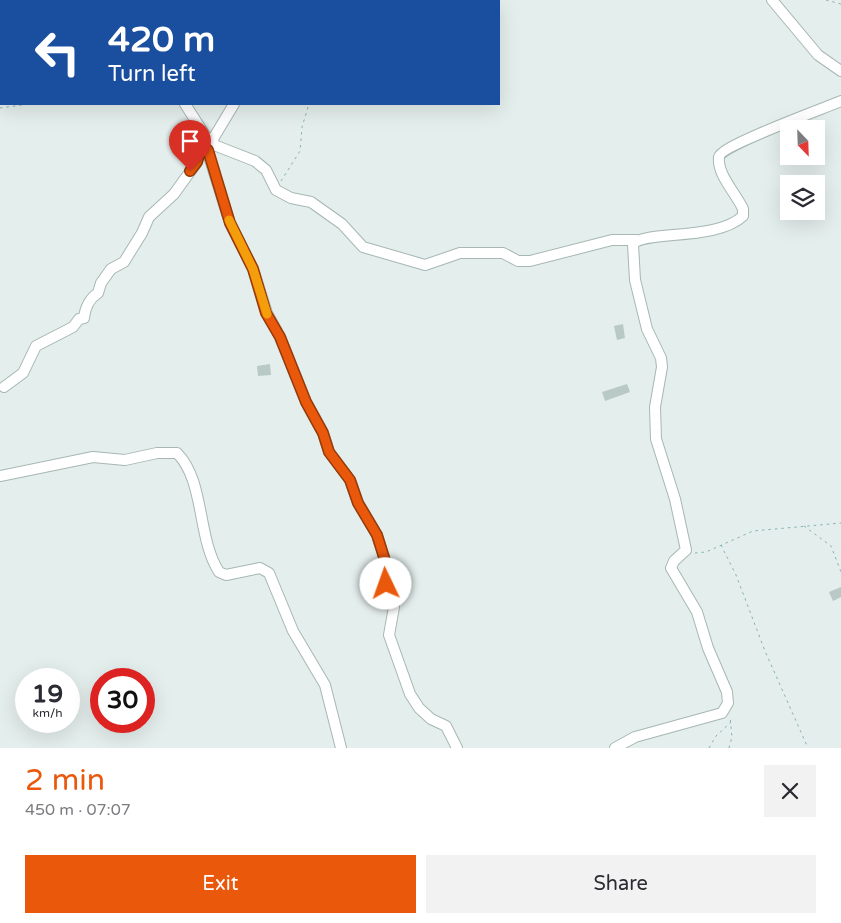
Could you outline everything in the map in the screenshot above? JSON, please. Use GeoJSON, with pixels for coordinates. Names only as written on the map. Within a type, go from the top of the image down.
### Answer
{"type":"FeatureCollection","features":[{"type":"Feature","properties":{"kind":"street"},"geometry":{"type":"LineString","coordinates":[[772,0],[818,55],[841,71]]}},
{"type":"Feature","properties":{"kind":"street"},"geometry":{"type":"LineString","coordinates":[[209,143],[255,161],[266,170],[276,190],[290,198],[311,202],[342,224],[363,247],[425,265],[460,253],[498,252],[518,261],[530,261],[612,240],[636,240],[695,234],[739,220],[743,209],[719,167],[719,155],[722,151],[743,140],[841,101]]}},
{"type":"Feature","properties":{"kind":"street"},"geometry":{"type":"LineString","coordinates":[[186,105],[209,143],[230,223],[253,269],[266,313],[280,337],[306,402],[323,433],[329,452],[350,480],[358,503],[377,535],[388,570],[387,595],[394,607],[389,635],[410,694],[419,708],[431,719],[446,726],[457,748]]}},
{"type":"Feature","properties":{"kind":"street"},"geometry":{"type":"LineString","coordinates":[[4,387],[23,373],[36,346],[74,327],[79,319],[84,318],[84,311],[88,308],[89,301],[98,293],[101,283],[111,270],[124,262],[142,233],[149,217],[174,194],[233,105]]}},
{"type":"Feature","properties":{"kind":"street"},"geometry":{"type":"LineString","coordinates":[[615,748],[635,737],[722,713],[728,703],[726,692],[708,648],[697,612],[671,568],[674,561],[686,550],[680,518],[656,439],[655,407],[662,367],[661,358],[647,330],[634,280],[632,248],[636,240]]}},
{"type":"Feature","properties":{"kind":"street"},"geometry":{"type":"LineString","coordinates":[[0,476],[93,457],[125,460],[163,452],[177,453],[184,462],[192,483],[204,533],[219,572],[226,575],[260,568],[264,569],[272,578],[293,631],[325,685],[341,748]]}},
{"type":"Feature","properties":{"kind":"path"},"geometry":{"type":"LineString","coordinates":[[826,0],[841,4]]}},
{"type":"Feature","properties":{"kind":"path"},"geometry":{"type":"LineString","coordinates":[[0,108],[22,105]]}},
{"type":"Feature","properties":{"kind":"path"},"geometry":{"type":"LineString","coordinates":[[276,190],[300,150],[302,127],[309,105]]}},
{"type":"Feature","properties":{"kind":"path"},"geometry":{"type":"LineString","coordinates":[[686,550],[698,554],[753,532],[841,522]]}},
{"type":"Feature","properties":{"kind":"path"},"geometry":{"type":"LineString","coordinates":[[803,526],[831,546],[841,572]]}},
{"type":"Feature","properties":{"kind":"path"},"geometry":{"type":"LineString","coordinates":[[721,545],[736,576],[765,651],[808,748]]}},
{"type":"Feature","properties":{"kind":"path"},"geometry":{"type":"LineString","coordinates":[[728,703],[731,722],[730,748]]}},
{"type":"Feature","properties":{"kind":"path"},"geometry":{"type":"LineString","coordinates":[[709,748],[716,736],[731,722]]}},
{"type":"Feature","properties":{"kind":"building"},"geometry":{"type":"Polygon","coordinates":[[[623,324],[625,338],[617,340],[614,326],[623,324]]]}},
{"type":"Feature","properties":{"kind":"building"},"geometry":{"type":"Polygon","coordinates":[[[270,364],[271,375],[258,376],[257,366],[270,364]]]}},
{"type":"Feature","properties":{"kind":"building"},"geometry":{"type":"Polygon","coordinates":[[[627,384],[630,392],[605,401],[602,392],[627,384]]]}},
{"type":"Feature","properties":{"kind":"building"},"geometry":{"type":"Polygon","coordinates":[[[841,587],[841,597],[833,601],[829,592],[841,587]]]}},
{"type":"Feature","properties":{"kind":"slow traffic"},"geometry":{"type":"LineString","coordinates":[[229,220],[240,246],[253,269],[267,314]]}},
{"type":"Feature","properties":{"kind":"route"},"geometry":{"type":"LineString","coordinates":[[190,171],[197,162],[202,145],[204,149],[208,150],[230,223],[253,269],[266,313],[280,337],[312,416],[323,433],[329,452],[350,480],[358,503],[377,535],[388,570],[386,584]]}}]}
